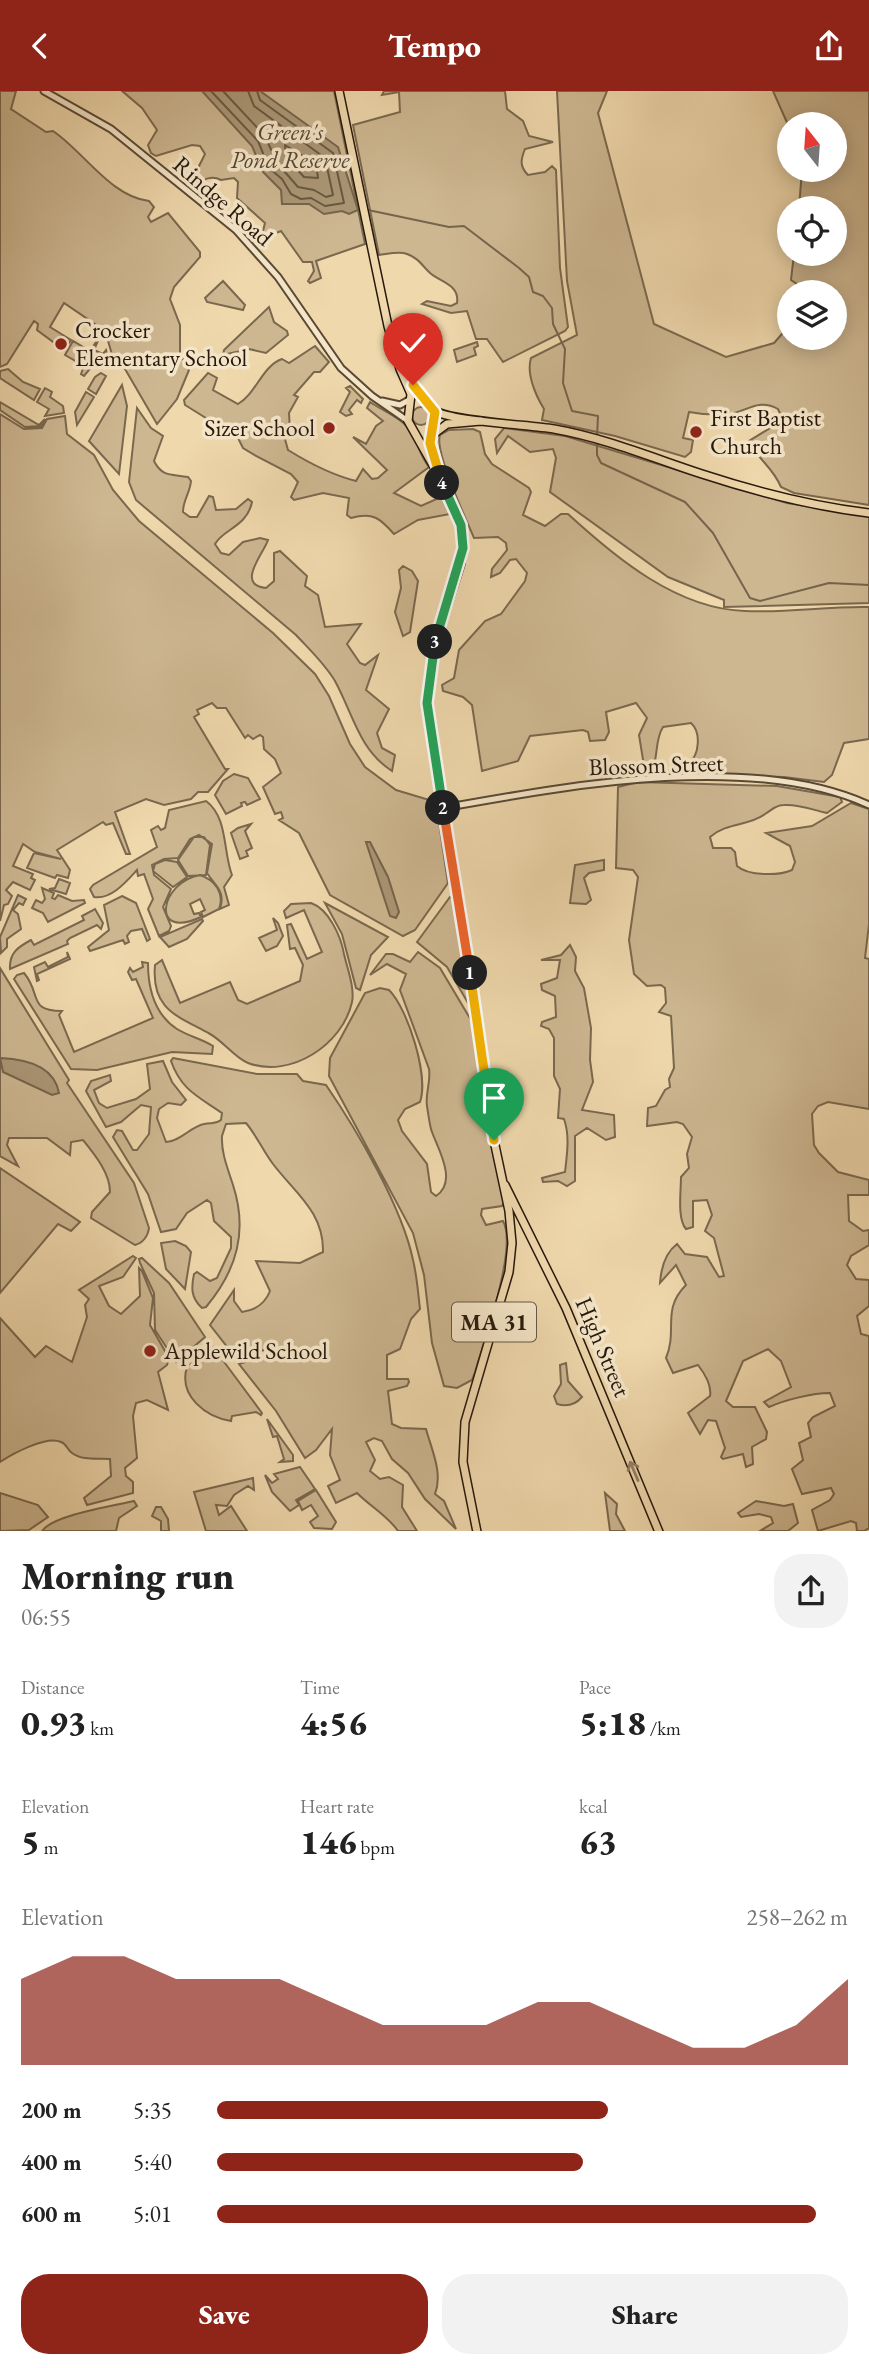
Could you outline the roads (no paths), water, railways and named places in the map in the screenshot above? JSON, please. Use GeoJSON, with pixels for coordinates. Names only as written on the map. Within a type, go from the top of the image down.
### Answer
{"type":"FeatureCollection","features":[{"type":"Feature","properties":{"kind":"main road"},"geometry":{"type":"LineString","coordinates":[[339,91],[388,326],[401,366],[409,404],[408,421]]}},
{"type":"Feature","properties":{"kind":"main road"},"geometry":{"type":"LineString","coordinates":[[401,366],[431,407],[447,418],[589,436],[748,488],[802,502],[869,513]]}},
{"type":"Feature","properties":{"kind":"main road"},"geometry":{"type":"LineString","coordinates":[[409,404],[431,407]]}},
{"type":"Feature","properties":{"kind":"main road"},"geometry":{"type":"LineString","coordinates":[[431,407],[430,440],[442,481]]}},
{"type":"Feature","properties":{"kind":"main road","name":"MA 31"},"geometry":{"type":"LineString","coordinates":[[408,421],[415,429],[459,518],[463,541],[461,563],[434,643],[427,692],[478,1024],[489,1117],[511,1230],[510,1264],[468,1403],[463,1436],[466,1486],[477,1531]]}},
{"type":"Feature","properties":{"kind":"main road"},"geometry":{"type":"LineString","coordinates":[[415,429],[482,421]]}},
{"type":"Feature","properties":{"kind":"main road"},"geometry":{"type":"LineString","coordinates":[[430,440],[436,430],[447,425]]}},
{"type":"Feature","properties":{"kind":"main road","name":"High Street"},"geometry":{"type":"LineString","coordinates":[[503,1181],[517,1203],[551,1278],[659,1531]]}},
{"type":"Feature","properties":{"kind":"street","name":"Rindge Road"},"geometry":{"type":"LineString","coordinates":[[44,91],[111,129],[236,230],[278,277],[335,361],[376,399],[408,421]]}},
{"type":"Feature","properties":{"kind":"street","name":"Rindge Road"},"geometry":{"type":"LineString","coordinates":[[376,399],[409,404]]}},
{"type":"Feature","properties":{"kind":"street","name":"Blossom Street"},"geometry":{"type":"LineString","coordinates":[[443,807],[609,781],[712,778],[807,784],[869,805]]}},
{"type":"Feature","properties":{"kind":"water"},"geometry":{"type":"Polygon","coordinates":[[[202,91],[260,91],[338,147],[358,210],[349,214],[342,211],[324,214],[309,204],[282,204],[281,190],[263,172],[252,146],[202,91]]]}},
{"type":"Feature","properties":{"kind":"water"},"geometry":{"type":"Polygon","coordinates":[[[366,842],[370,842],[388,877],[399,912],[396,918],[390,916],[366,842]]]}},
{"type":"Feature","properties":{"kind":"water"},"geometry":{"type":"Polygon","coordinates":[[[0,1058],[37,1065],[51,1076],[59,1093],[52,1095],[3,1072],[0,1058]]]}},
{"type":"Feature","properties":{"kind":"waterway"},"geometry":{"type":"LineString","coordinates":[[368,210],[449,227],[464,226],[529,277],[533,292],[543,296],[552,308],[553,324],[565,349],[563,383],[572,411],[598,416],[597,437]]}},
{"type":"Feature","properties":{"kind":"waterway"},"geometry":{"type":"LineString","coordinates":[[597,442],[597,455],[601,463],[685,502],[713,533],[750,598],[760,601],[829,583],[869,585]]}},
{"type":"Feature","properties":{"kind":"place","name":"Crocker Elementary School"},"geometry":{"type":"Point","coordinates":[61,344]}},
{"type":"Feature","properties":{"kind":"place","name":"Sizer School"},"geometry":{"type":"Point","coordinates":[329,428]}},
{"type":"Feature","properties":{"kind":"place","name":"First Baptist Church"},"geometry":{"type":"Point","coordinates":[696,432]}},
{"type":"Feature","properties":{"kind":"place","name":"Applewild School"},"geometry":{"type":"Point","coordinates":[150,1351]}},
{"type":"Feature","properties":{"kind":"park label","name":"Green's Pond Reserve"},"geometry":{"type":"Point","coordinates":[290,146]}}]}
